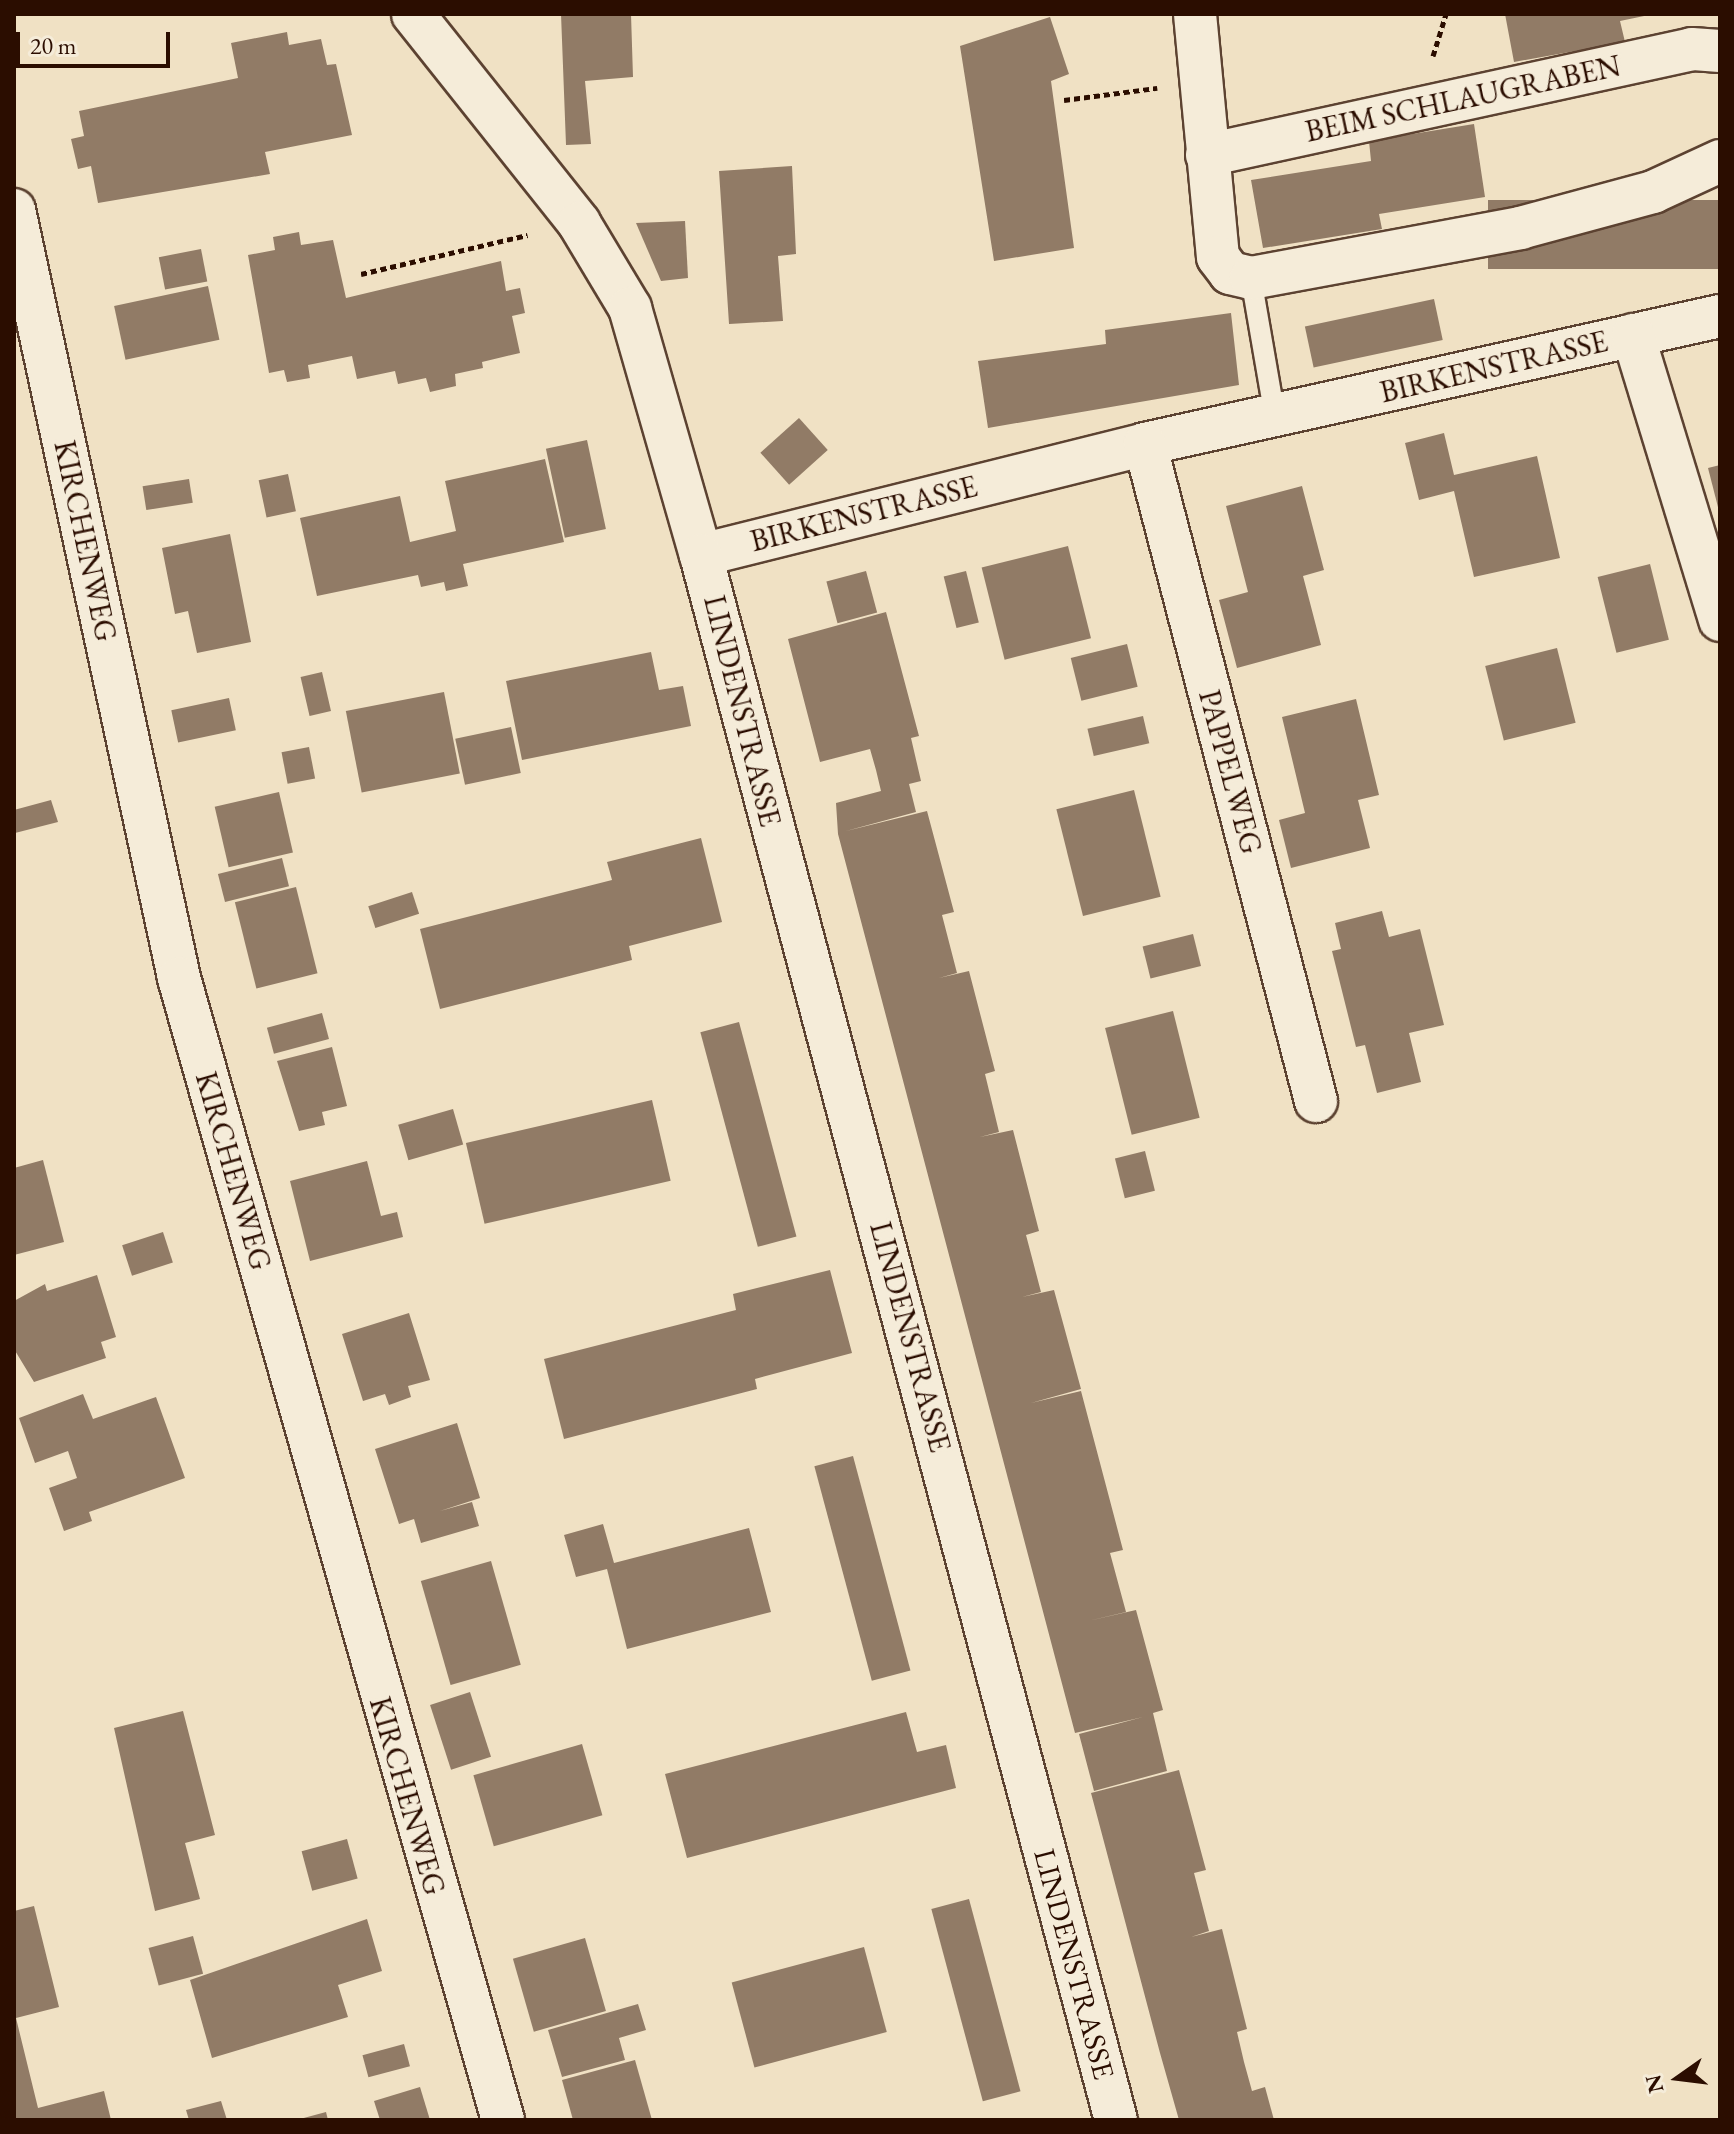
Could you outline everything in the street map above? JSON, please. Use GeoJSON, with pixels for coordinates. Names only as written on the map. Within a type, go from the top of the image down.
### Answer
{"type":"FeatureCollection","features":[{"type":"Feature","properties":{"kind":"street"},"geometry":{"type":"LineString","coordinates":[[413,14],[579,223],[630,308],[701,555]]}},
{"type":"Feature","properties":{"kind":"street"},"geometry":{"type":"LineString","coordinates":[[1195,14],[1218,257],[1241,275],[1520,228],[1653,192],[1720,161]]}},
{"type":"Feature","properties":{"kind":"street","name":"BEIM SCHLAUGRABEN"},"geometry":{"type":"LineString","coordinates":[[1207,155],[1692,49],[1720,51]]}},
{"type":"Feature","properties":{"kind":"street","name":"KIRCHENWEG"},"geometry":{"type":"LineString","coordinates":[[14,210],[179,978],[503,2120]]}},
{"type":"Feature","properties":{"kind":"street","name":"BIRKENSTRASSE"},"geometry":{"type":"LineString","coordinates":[[701,555],[1145,444],[1720,316]]}},
{"type":"Feature","properties":{"kind":"street","name":"BIRKENSTRASSE"},"geometry":{"type":"LineString","coordinates":[[1633,335],[1720,620]]}},
{"type":"Feature","properties":{"kind":"street","name":"PAPPELWEG"},"geometry":{"type":"LineString","coordinates":[[1145,444],[1316,1101]]}},
{"type":"Feature","properties":{"kind":"street","name":"LINDENSTRASSE"},"geometry":{"type":"LineString","coordinates":[[701,555],[1116,2120]]}},
{"type":"Feature","properties":{"kind":"lane"},"geometry":{"type":"LineString","coordinates":[[1241,275],[1275,417]]}},
{"type":"Feature","properties":{"kind":"path"},"geometry":{"type":"LineString","coordinates":[[1064,100],[1201,82]]}},
{"type":"Feature","properties":{"kind":"path"},"geometry":{"type":"LineString","coordinates":[[361,274],[579,223]]}},
{"type":"Feature","properties":{"kind":"building"},"geometry":{"type":"Polygon","coordinates":[[[561,14],[631,14],[633,77],[585,81],[591,144],[566,145],[561,14]]]}},
{"type":"Feature","properties":{"kind":"building"},"geometry":{"type":"Polygon","coordinates":[[[1505,14],[1649,15],[1620,21],[1625,42],[1514,62],[1505,14]]]}},
{"type":"Feature","properties":{"kind":"building"},"geometry":{"type":"Polygon","coordinates":[[[1050,17],[1069,74],[1051,81],[1074,248],[994,261],[960,46],[1050,17]]]}},
{"type":"Feature","properties":{"kind":"building"},"geometry":{"type":"Polygon","coordinates":[[[287,32],[289,45],[321,39],[327,65],[336,64],[352,135],[265,152],[270,174],[98,203],[91,166],[78,169],[71,139],[84,136],[79,111],[238,78],[231,43],[287,32]]]}},
{"type":"Feature","properties":{"kind":"building"},"geometry":{"type":"Polygon","coordinates":[[[1474,124],[1485,197],[1379,214],[1382,229],[1263,248],[1251,180],[1371,161],[1369,141],[1474,124]]]}},
{"type":"Feature","properties":{"kind":"building"},"geometry":{"type":"Polygon","coordinates":[[[792,166],[796,254],[778,256],[783,321],[729,324],[719,171],[792,166]]]}},
{"type":"Feature","properties":{"kind":"building"},"geometry":{"type":"Polygon","coordinates":[[[1488,200],[1720,200],[1720,269],[1488,269],[1488,200]]]}},
{"type":"Feature","properties":{"kind":"building"},"geometry":{"type":"Polygon","coordinates":[[[685,221],[688,278],[661,281],[636,223],[685,221]]]}},
{"type":"Feature","properties":{"kind":"building"},"geometry":{"type":"Polygon","coordinates":[[[299,232],[301,245],[333,240],[346,298],[501,261],[506,291],[520,288],[525,313],[512,316],[520,353],[482,362],[483,368],[455,374],[456,386],[430,392],[426,378],[398,384],[395,371],[357,379],[352,356],[308,365],[310,378],[287,382],[284,370],[269,373],[248,255],[275,250],[273,237],[299,232]]]}},
{"type":"Feature","properties":{"kind":"building"},"geometry":{"type":"Polygon","coordinates":[[[201,249],[207,281],[165,290],[159,257],[201,249]]]}},
{"type":"Feature","properties":{"kind":"building"},"geometry":{"type":"Polygon","coordinates":[[[208,286],[219,340],[126,360],[114,306],[208,286]]]}},
{"type":"Feature","properties":{"kind":"building"},"geometry":{"type":"Polygon","coordinates":[[[1434,299],[1443,340],[1314,368],[1305,326],[1434,299]]]}},
{"type":"Feature","properties":{"kind":"building"},"geometry":{"type":"Polygon","coordinates":[[[1231,313],[1239,385],[988,428],[978,361],[1106,344],[1105,330],[1231,313]]]}},
{"type":"Feature","properties":{"kind":"building"},"geometry":{"type":"Polygon","coordinates":[[[799,418],[828,450],[789,485],[760,453],[799,418]]]}},
{"type":"Feature","properties":{"kind":"building"},"geometry":{"type":"Polygon","coordinates":[[[1444,433],[1454,475],[1537,456],[1560,558],[1474,577],[1454,491],[1419,500],[1405,443],[1444,433]]]}},
{"type":"Feature","properties":{"kind":"building"},"geometry":{"type":"Polygon","coordinates":[[[587,440],[606,529],[565,538],[546,449],[587,440]]]}},
{"type":"Feature","properties":{"kind":"building"},"geometry":{"type":"Polygon","coordinates":[[[545,459],[564,542],[463,564],[468,586],[446,591],[444,582],[421,587],[418,575],[317,596],[300,518],[400,496],[410,542],[456,531],[445,481],[545,459]]]}},
{"type":"Feature","properties":{"kind":"building"},"geometry":{"type":"Polygon","coordinates":[[[1720,465],[1720,511],[1719,511],[1708,468],[1720,465]]]}},
{"type":"Feature","properties":{"kind":"building"},"geometry":{"type":"Polygon","coordinates":[[[288,474],[296,511],[267,517],[259,480],[288,474]]]}},
{"type":"Feature","properties":{"kind":"building"},"geometry":{"type":"Polygon","coordinates":[[[189,479],[193,503],[146,510],[143,486],[189,479]]]}},
{"type":"Feature","properties":{"kind":"building"},"geometry":{"type":"Polygon","coordinates":[[[1302,486],[1324,570],[1303,576],[1321,645],[1237,668],[1219,600],[1248,592],[1226,506],[1302,486]]]}},
{"type":"Feature","properties":{"kind":"building"},"geometry":{"type":"Polygon","coordinates":[[[230,534],[251,642],[197,653],[188,611],[175,614],[162,548],[230,534]]]}},
{"type":"Feature","properties":{"kind":"building"},"geometry":{"type":"Polygon","coordinates":[[[1068,546],[1091,638],[1005,660],[982,568],[1068,546]]]}},
{"type":"Feature","properties":{"kind":"building"},"geometry":{"type":"Polygon","coordinates":[[[1650,564],[1669,640],[1616,653],[1598,577],[1650,564]]]}},
{"type":"Feature","properties":{"kind":"building"},"geometry":{"type":"Polygon","coordinates":[[[866,571],[877,613],[838,623],[826,582],[866,571]]]}},
{"type":"Feature","properties":{"kind":"building"},"geometry":{"type":"Polygon","coordinates":[[[966,571],[979,622],[957,628],[944,577],[966,571]]]}},
{"type":"Feature","properties":{"kind":"building"},"geometry":{"type":"Polygon","coordinates":[[[886,612],[919,736],[911,738],[921,781],[909,784],[916,812],[846,831],[927,811],[954,912],[942,915],[957,973],[939,978],[969,971],[995,1071],[985,1074],[999,1132],[980,1137],[1013,1130],[1039,1231],[1026,1235],[1041,1292],[1022,1297],[1054,1290],[1081,1389],[1031,1403],[1081,1391],[1123,1550],[1110,1553],[1126,1612],[1088,1621],[1136,1610],[1163,1710],[1153,1713],[1167,1771],[1094,1791],[1079,1734],[1143,1717],[1075,1733],[838,834],[836,803],[881,791],[876,770],[870,749],[820,762],[788,639],[886,612]]]}},
{"type":"Feature","properties":{"kind":"building"},"geometry":{"type":"Polygon","coordinates":[[[1127,644],[1138,687],[1081,701],[1071,658],[1127,644]]]}},
{"type":"Feature","properties":{"kind":"building"},"geometry":{"type":"Polygon","coordinates":[[[1557,648],[1576,723],[1504,741],[1485,666],[1557,648]]]}},
{"type":"Feature","properties":{"kind":"building"},"geometry":{"type":"Polygon","coordinates":[[[651,652],[659,690],[683,686],[691,726],[522,760],[506,681],[651,652]]]}},
{"type":"Feature","properties":{"kind":"building"},"geometry":{"type":"Polygon","coordinates":[[[322,672],[331,711],[310,716],[301,677],[322,672]]]}},
{"type":"Feature","properties":{"kind":"building"},"geometry":{"type":"Polygon","coordinates":[[[444,692],[460,773],[362,793],[346,711],[444,692]]]}},
{"type":"Feature","properties":{"kind":"building"},"geometry":{"type":"Polygon","coordinates":[[[229,698],[236,730],[178,743],[171,710],[229,698]]]}},
{"type":"Feature","properties":{"kind":"building"},"geometry":{"type":"Polygon","coordinates":[[[1356,699],[1379,795],[1358,800],[1370,848],[1291,868],[1279,820],[1305,813],[1282,717],[1356,699]]]}},
{"type":"Feature","properties":{"kind":"building"},"geometry":{"type":"Polygon","coordinates":[[[1143,716],[1149,743],[1094,756],[1087,729],[1143,716]]]}},
{"type":"Feature","properties":{"kind":"building"},"geometry":{"type":"Polygon","coordinates":[[[511,727],[521,773],[465,785],[455,739],[511,727]]]}},
{"type":"Feature","properties":{"kind":"building"},"geometry":{"type":"Polygon","coordinates":[[[309,747],[315,778],[288,784],[282,752],[309,747]]]}},
{"type":"Feature","properties":{"kind":"building"},"geometry":{"type":"Polygon","coordinates":[[[1134,790],[1161,897],[1083,916],[1056,809],[1134,790]]]}},
{"type":"Feature","properties":{"kind":"building"},"geometry":{"type":"Polygon","coordinates":[[[279,792],[293,852],[229,867],[215,807],[279,792]]]}},
{"type":"Feature","properties":{"kind":"building"},"geometry":{"type":"Polygon","coordinates":[[[51,800],[58,822],[15,833],[14,810],[51,800]]]}},
{"type":"Feature","properties":{"kind":"building"},"geometry":{"type":"Polygon","coordinates":[[[701,838],[722,922],[629,946],[632,960],[440,1009],[420,929],[612,880],[607,862],[701,838]]]}},
{"type":"Feature","properties":{"kind":"building"},"geometry":{"type":"Polygon","coordinates":[[[282,858],[289,886],[225,902],[218,874],[282,858]]]}},
{"type":"Feature","properties":{"kind":"building"},"geometry":{"type":"Polygon","coordinates":[[[296,887],[318,973],[256,989],[235,902],[296,887]]]}},
{"type":"Feature","properties":{"kind":"building"},"geometry":{"type":"Polygon","coordinates":[[[412,892],[419,914],[375,928],[368,906],[412,892]]]}},
{"type":"Feature","properties":{"kind":"building"},"geometry":{"type":"Polygon","coordinates":[[[1382,911],[1389,937],[1420,929],[1444,1025],[1409,1033],[1421,1082],[1377,1093],[1365,1045],[1356,1047],[1332,951],[1341,949],[1335,923],[1382,911]]]}},
{"type":"Feature","properties":{"kind":"building"},"geometry":{"type":"Polygon","coordinates":[[[1193,934],[1201,966],[1151,979],[1143,947],[1193,934]]]}},
{"type":"Feature","properties":{"kind":"building"},"geometry":{"type":"Polygon","coordinates":[[[1173,1011],[1200,1118],[1132,1135],[1105,1028],[1173,1011]]]}},
{"type":"Feature","properties":{"kind":"building"},"geometry":{"type":"Polygon","coordinates":[[[322,1013],[329,1039],[274,1054],[267,1028],[322,1013]]]}},
{"type":"Feature","properties":{"kind":"building"},"geometry":{"type":"Polygon","coordinates":[[[739,1022],[796,1236],[758,1247],[700,1032],[739,1022]]]}},
{"type":"Feature","properties":{"kind":"building"},"geometry":{"type":"Polygon","coordinates":[[[332,1047],[347,1106],[322,1112],[325,1125],[299,1131],[277,1061],[332,1047]]]}},
{"type":"Feature","properties":{"kind":"building"},"geometry":{"type":"Polygon","coordinates":[[[652,1100],[671,1181],[485,1224],[466,1143],[652,1100]]]}},
{"type":"Feature","properties":{"kind":"building"},"geometry":{"type":"Polygon","coordinates":[[[453,1109],[463,1145],[408,1160],[398,1125],[453,1109]]]}},
{"type":"Feature","properties":{"kind":"building"},"geometry":{"type":"Polygon","coordinates":[[[1145,1151],[1155,1191],[1125,1198],[1115,1158],[1145,1151]]]}},
{"type":"Feature","properties":{"kind":"building"},"geometry":{"type":"Polygon","coordinates":[[[43,1160],[64,1242],[14,1255],[14,1168],[43,1160]]]}},
{"type":"Feature","properties":{"kind":"building"},"geometry":{"type":"Polygon","coordinates":[[[367,1161],[381,1216],[397,1212],[403,1237],[310,1261],[290,1181],[367,1161]]]}},
{"type":"Feature","properties":{"kind":"building"},"geometry":{"type":"Polygon","coordinates":[[[163,1232],[173,1262],[132,1276],[122,1245],[163,1232]]]}},
{"type":"Feature","properties":{"kind":"building"},"geometry":{"type":"Polygon","coordinates":[[[830,1270],[852,1353],[755,1379],[757,1389],[564,1439],[544,1359],[736,1310],[733,1294],[830,1270]]]}},
{"type":"Feature","properties":{"kind":"building"},"geometry":{"type":"Polygon","coordinates":[[[97,1275],[116,1337],[101,1342],[106,1358],[34,1382],[14,1349],[14,1301],[45,1284],[47,1291],[97,1275]]]}},
{"type":"Feature","properties":{"kind":"building"},"geometry":{"type":"Polygon","coordinates":[[[409,1313],[430,1380],[408,1386],[411,1397],[389,1405],[385,1394],[363,1401],[342,1334],[409,1313]]]}},
{"type":"Feature","properties":{"kind":"building"},"geometry":{"type":"Polygon","coordinates":[[[83,1394],[93,1419],[156,1397],[185,1478],[89,1512],[92,1521],[64,1531],[49,1488],[77,1478],[68,1451],[35,1463],[19,1418],[83,1394]]]}},
{"type":"Feature","properties":{"kind":"building"},"geometry":{"type":"Polygon","coordinates":[[[457,1423],[480,1498],[440,1511],[472,1502],[479,1526],[421,1543],[414,1519],[399,1524],[375,1449],[457,1423]]]}},
{"type":"Feature","properties":{"kind":"building"},"geometry":{"type":"Polygon","coordinates":[[[853,1456],[910,1670],[872,1681],[814,1466],[853,1456]]]}},
{"type":"Feature","properties":{"kind":"building"},"geometry":{"type":"Polygon","coordinates":[[[603,1524],[614,1563],[749,1528],[771,1612],[627,1649],[607,1569],[576,1577],[564,1535],[603,1524]]]}},
{"type":"Feature","properties":{"kind":"building"},"geometry":{"type":"Polygon","coordinates":[[[491,1561],[521,1665],[451,1685],[421,1581],[491,1561]]]}},
{"type":"Feature","properties":{"kind":"building"},"geometry":{"type":"Polygon","coordinates":[[[470,1692],[491,1757],[451,1770],[430,1705],[470,1692]]]}},
{"type":"Feature","properties":{"kind":"building"},"geometry":{"type":"Polygon","coordinates":[[[183,1711],[215,1835],[185,1843],[200,1899],[155,1911],[114,1728],[183,1711]]]}},
{"type":"Feature","properties":{"kind":"building"},"geometry":{"type":"Polygon","coordinates":[[[906,1712],[917,1752],[946,1745],[956,1788],[687,1858],[665,1774],[906,1712]]]}},
{"type":"Feature","properties":{"kind":"building"},"geometry":{"type":"Polygon","coordinates":[[[582,1744],[602,1815],[494,1846],[473,1775],[582,1744]]]}},
{"type":"Feature","properties":{"kind":"building"},"geometry":{"type":"Polygon","coordinates":[[[1179,1770],[1206,1870],[1194,1873],[1209,1931],[1191,1937],[1222,1929],[1247,2029],[1237,2032],[1244,2062],[1252,2091],[1265,2087],[1274,2120],[1179,2120],[1160,2053],[1091,1793],[1179,1770]]]}},
{"type":"Feature","properties":{"kind":"building"},"geometry":{"type":"Polygon","coordinates":[[[347,1839],[358,1879],[312,1891],[302,1851],[347,1839]]]}},
{"type":"Feature","properties":{"kind":"building"},"geometry":{"type":"Polygon","coordinates":[[[969,1899],[1021,2091],[983,2101],[931,1909],[969,1899]]]}},
{"type":"Feature","properties":{"kind":"building"},"geometry":{"type":"Polygon","coordinates":[[[34,1906],[59,2007],[16,2018],[38,2108],[104,2091],[111,2120],[14,2120],[14,1911],[34,1906]]]}},
{"type":"Feature","properties":{"kind":"building"},"geometry":{"type":"Polygon","coordinates":[[[367,1919],[382,1971],[338,1985],[348,2017],[212,2058],[190,1980],[367,1919]]]}},
{"type":"Feature","properties":{"kind":"building"},"geometry":{"type":"Polygon","coordinates":[[[193,1936],[203,1974],[159,1986],[149,1948],[193,1936]]]}},
{"type":"Feature","properties":{"kind":"building"},"geometry":{"type":"Polygon","coordinates":[[[585,1938],[606,2011],[534,2032],[513,1959],[585,1938]]]}},
{"type":"Feature","properties":{"kind":"building"},"geometry":{"type":"Polygon","coordinates":[[[864,1947],[887,2032],[754,2067],[732,1982],[864,1947]]]}},
{"type":"Feature","properties":{"kind":"building"},"geometry":{"type":"Polygon","coordinates":[[[638,2004],[646,2030],[619,2038],[625,2060],[562,2077],[548,2030],[638,2004]]]}},
{"type":"Feature","properties":{"kind":"building"},"geometry":{"type":"Polygon","coordinates":[[[404,2044],[410,2066],[368,2077],[362,2055],[404,2044]]]}},
{"type":"Feature","properties":{"kind":"building"},"geometry":{"type":"Polygon","coordinates":[[[635,2060],[652,2120],[573,2120],[562,2080],[635,2060]]]}},
{"type":"Feature","properties":{"kind":"building"},"geometry":{"type":"Polygon","coordinates":[[[420,2087],[430,2120],[380,2120],[374,2101],[420,2087]]]}},
{"type":"Feature","properties":{"kind":"building"},"geometry":{"type":"Polygon","coordinates":[[[221,2101],[227,2120],[189,2120],[186,2110],[221,2101]]]}},
{"type":"Feature","properties":{"kind":"building"},"geometry":{"type":"Polygon","coordinates":[[[326,2112],[328,2120],[300,2119],[326,2112]]]}}]}
